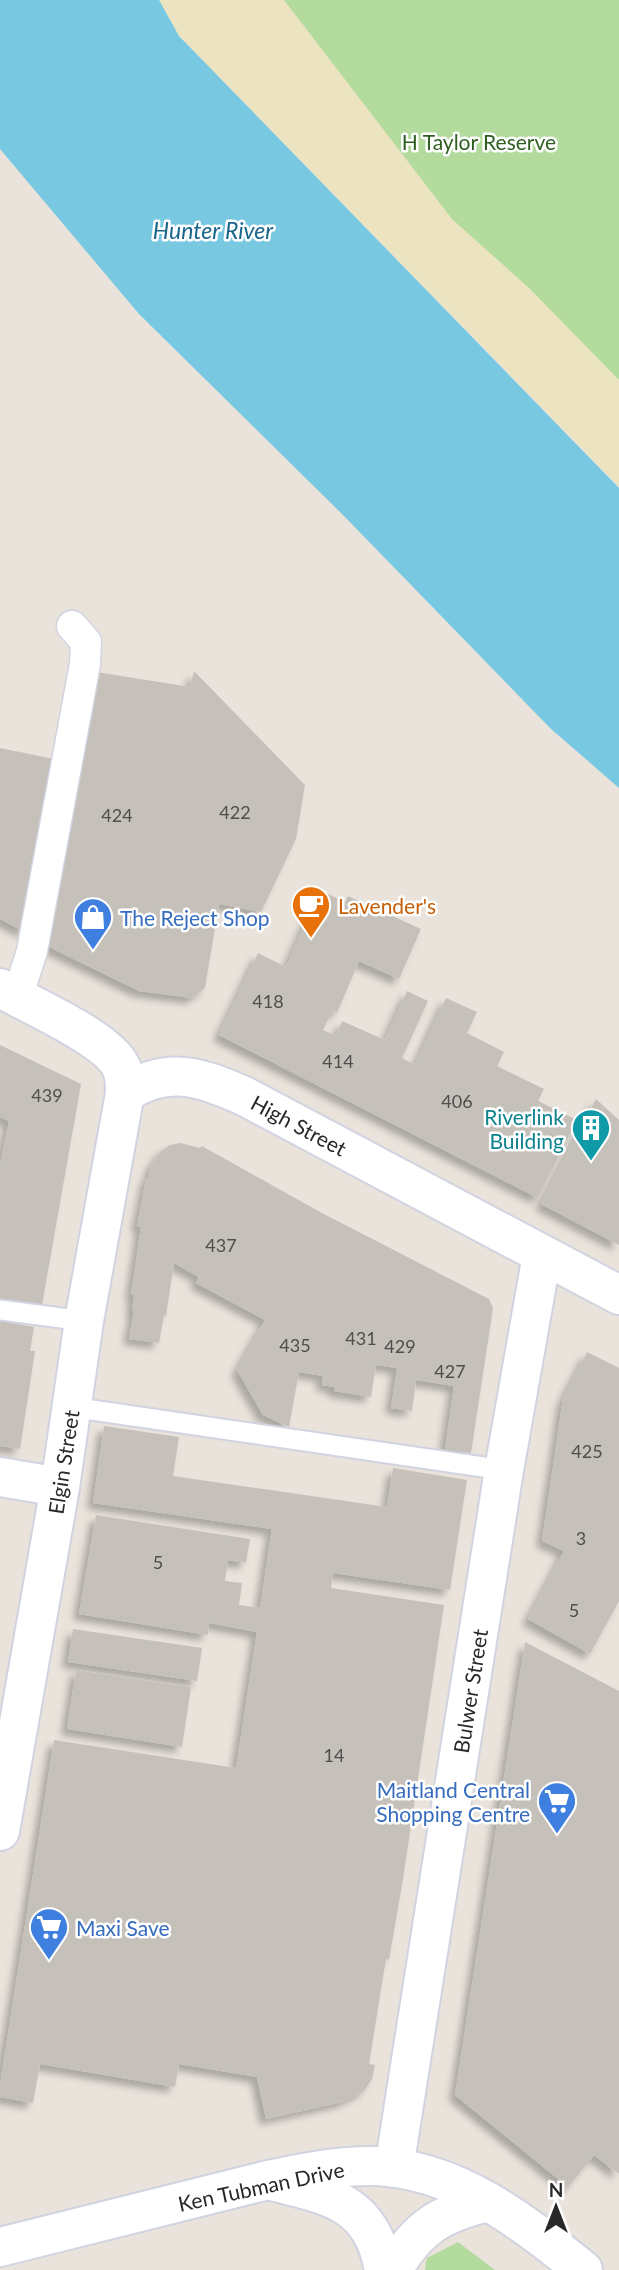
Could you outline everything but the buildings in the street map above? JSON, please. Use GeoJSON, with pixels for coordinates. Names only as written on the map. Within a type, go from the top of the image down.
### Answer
{"type":"FeatureCollection","features":[{"type":"Feature","properties":{"kind":"street"},"geometry":{"type":"LineString","coordinates":[[72,626],[86,642],[85,664],[32,951],[9,993],[92,1038],[107,1049],[121,1066],[125,1093]]}},
{"type":"Feature","properties":{"kind":"street","name":"High Street"},"geometry":{"type":"LineString","coordinates":[[125,1093],[144,1082],[156,1079],[189,1077],[209,1081],[293,1122],[619,1295]]}},
{"type":"Feature","properties":{"kind":"street","name":"Elgin Street"},"geometry":{"type":"LineString","coordinates":[[0,1831],[60,1488],[84,1321],[125,1093]]}},
{"type":"Feature","properties":{"kind":"street","name":"Bulwer Street"},"geometry":{"type":"LineString","coordinates":[[394,2168],[504,1470],[542,1255]]}},
{"type":"Feature","properties":{"kind":"street"},"geometry":{"type":"LineString","coordinates":[[0,1477],[60,1488]]}},
{"type":"Feature","properties":{"kind":"street","name":"Ken Tubman Drive"},"geometry":{"type":"LineString","coordinates":[[11,2239],[268,2180],[347,2167],[394,2168],[427,2174],[488,2202],[533,2230],[583,2270]]}},
{"type":"Feature","properties":{"kind":"street"},"geometry":{"type":"LineString","coordinates":[[268,2180],[325,2196],[342,2203],[362,2217],[373,2232],[384,2270]]}},
{"type":"Feature","properties":{"kind":"street"},"geometry":{"type":"LineString","coordinates":[[393,2270],[405,2249],[432,2222],[446,2214],[488,2202]]}},
{"type":"Feature","properties":{"kind":"lane"},"geometry":{"type":"LineString","coordinates":[[0,1310],[84,1321]]}},
{"type":"Feature","properties":{"kind":"lane"},"geometry":{"type":"LineString","coordinates":[[71,1407],[504,1470]]}},
{"type":"Feature","properties":{"kind":"green space","name":"H Taylor Reserve"},"geometry":{"type":"Polygon","coordinates":[[[159,0],[619,0],[619,486],[159,0]]]}},
{"type":"Feature","properties":{"kind":"green space"},"geometry":{"type":"Polygon","coordinates":[[[458,2242],[495,2270],[425,2270],[427,2258],[458,2242]]]}},
{"type":"Feature","properties":{"kind":"sand"},"geometry":{"type":"Polygon","coordinates":[[[159,0],[284,0],[452,219],[530,289],[619,380],[619,486],[179,36],[159,0]]]}},
{"type":"Feature","properties":{"kind":"water","name":"Hunter River"},"geometry":{"type":"Polygon","coordinates":[[[0,0],[159,0],[179,36],[619,488],[619,788],[550,728],[343,515],[139,314],[0,149],[0,0]]]}},
{"type":"Feature","properties":{"kind":"place","name":"Lavender's"},"geometry":{"type":"Point","coordinates":[311,939]}},
{"type":"Feature","properties":{"kind":"place","name":"The Reject Shop"},"geometry":{"type":"Point","coordinates":[93,951]}},
{"type":"Feature","properties":{"kind":"place","name":"Riverlink Building"},"geometry":{"type":"Point","coordinates":[591,1162]}},
{"type":"Feature","properties":{"kind":"place","name":"Maitland Central Shopping Centre"},"geometry":{"type":"Point","coordinates":[557,1835]}},
{"type":"Feature","properties":{"kind":"place","name":"Maxi Save"},"geometry":{"type":"Point","coordinates":[49,1961]}}]}
